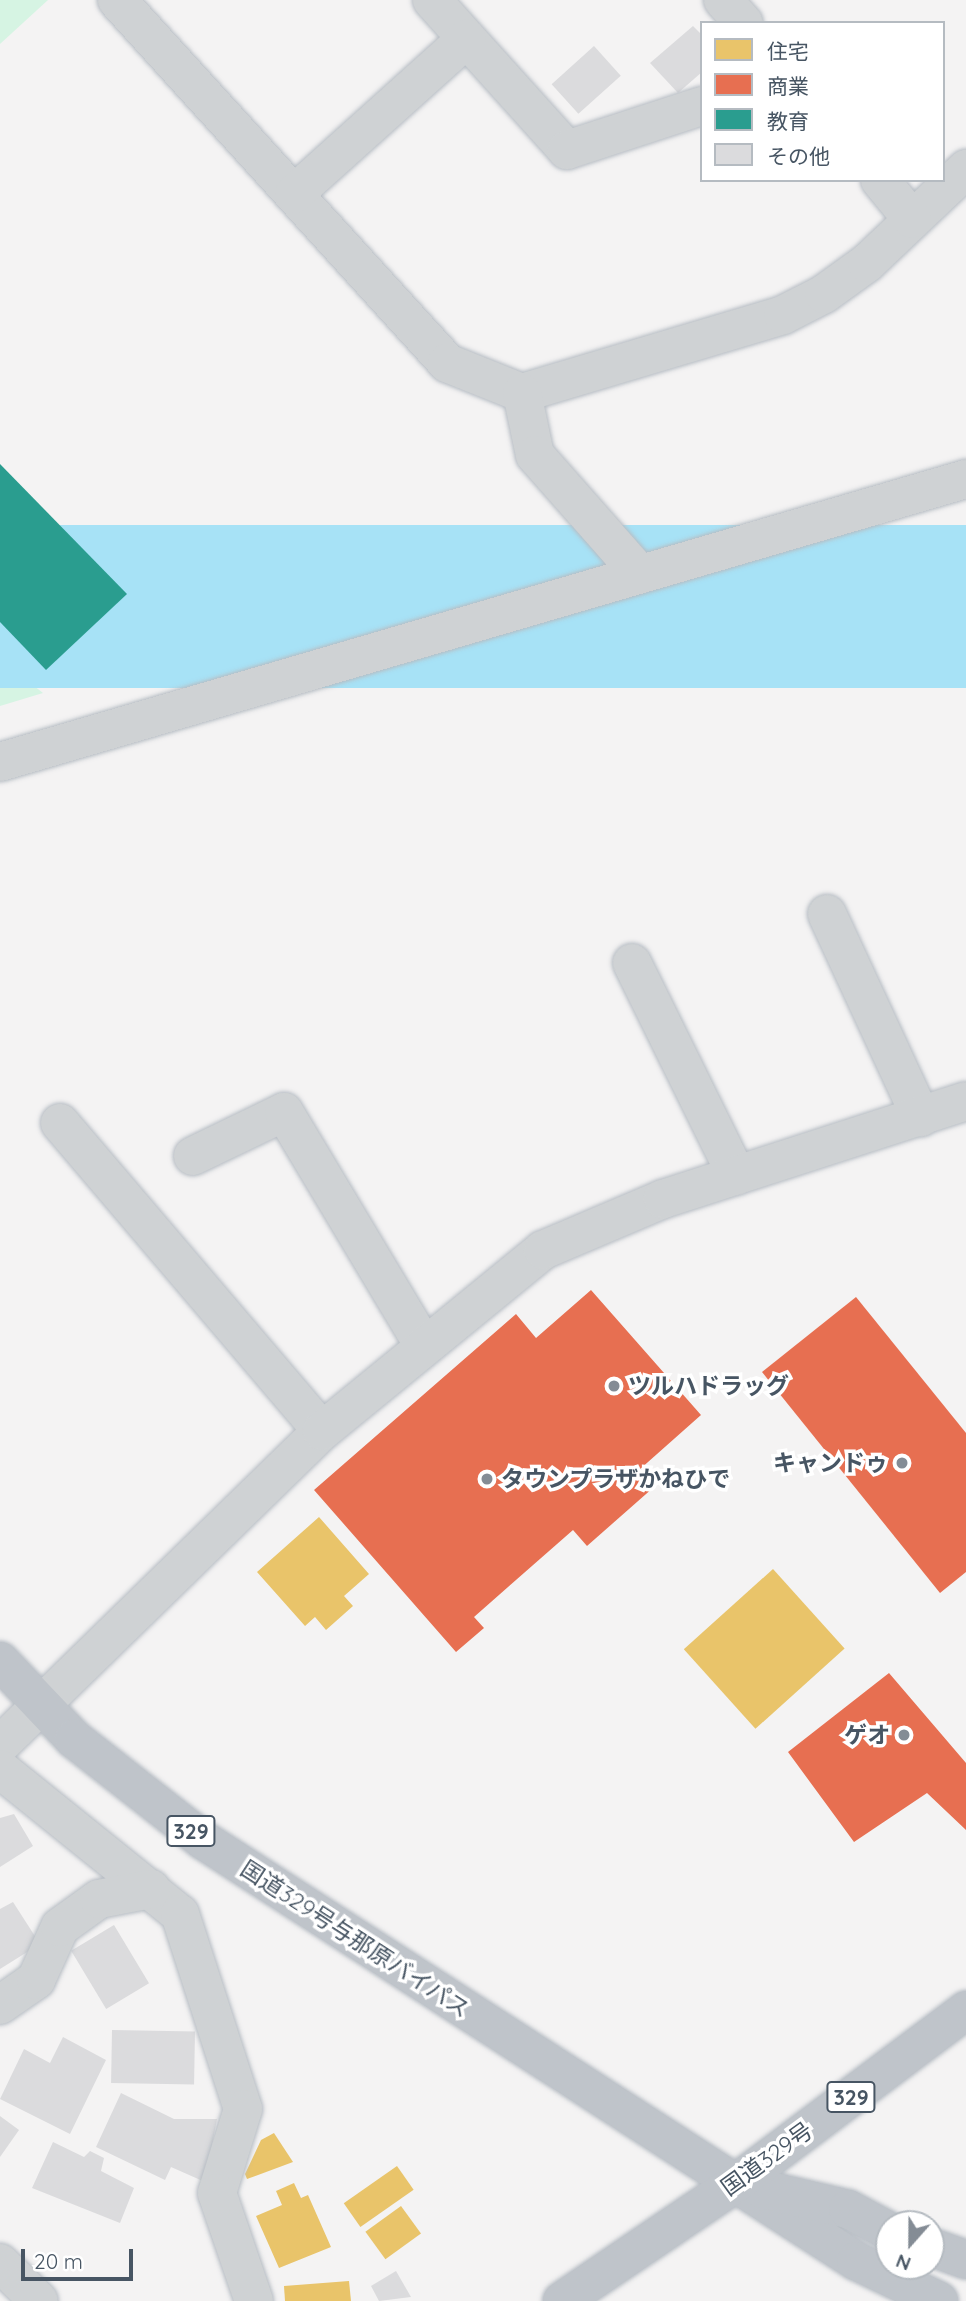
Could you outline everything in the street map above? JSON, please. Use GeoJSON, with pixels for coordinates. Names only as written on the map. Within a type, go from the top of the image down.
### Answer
{"type":"FeatureCollection","features":[{"type":"Feature","properties":{"kind":"highway","name":"国道329号与那原バイパス"},"geometry":{"type":"LineString","coordinates":[[0,1661],[40,1706],[142,1796],[203,1840],[856,2261],[939,2301]]}},
{"type":"Feature","properties":{"kind":"highway","name":"国道329号"},"geometry":{"type":"LineString","coordinates":[[570,2299],[736,2183],[966,2010]]}},
{"type":"Feature","properties":{"kind":"highway","name":"国道329号与那原バイパス"},"geometry":{"type":"LineString","coordinates":[[736,2183],[848,2209],[875,2223]]}},
{"type":"Feature","properties":{"kind":"highway"},"geometry":{"type":"LineString","coordinates":[[945,2252],[966,2260]]}},
{"type":"Feature","properties":{"kind":"street"},"geometry":{"type":"LineString","coordinates":[[117,0],[447,363],[522,393],[783,314],[824,294],[867,263],[966,169]]}},
{"type":"Feature","properties":{"kind":"street"},"geometry":{"type":"LineString","coordinates":[[432,0],[567,150],[700,107]]}},
{"type":"Feature","properties":{"kind":"street"},"geometry":{"type":"LineString","coordinates":[[723,0],[742,21]]}},
{"type":"Feature","properties":{"kind":"street"},"geometry":{"type":"LineString","coordinates":[[294,194],[466,39]]}},
{"type":"Feature","properties":{"kind":"street"},"geometry":{"type":"LineString","coordinates":[[882,182],[912,219]]}},
{"type":"Feature","properties":{"kind":"street"},"geometry":{"type":"LineString","coordinates":[[522,393],[535,455],[640,574]]}},
{"type":"Feature","properties":{"kind":"street"},"geometry":{"type":"LineString","coordinates":[[0,762],[966,479]]}},
{"type":"Feature","properties":{"kind":"street"},"geometry":{"type":"LineString","coordinates":[[827,914],[921,1117]]}},
{"type":"Feature","properties":{"kind":"street"},"geometry":{"type":"LineString","coordinates":[[632,963],[737,1176]]}},
{"type":"Feature","properties":{"kind":"street"},"geometry":{"type":"LineString","coordinates":[[0,1745],[322,1431],[423,1343],[543,1250],[663,1199],[966,1101]]}},
{"type":"Feature","properties":{"kind":"street"},"geometry":{"type":"LineString","coordinates":[[194,1157],[284,1112],[423,1343]]}},
{"type":"Feature","properties":{"kind":"street"},"geometry":{"type":"LineString","coordinates":[[60,1123],[322,1431]]}},
{"type":"Feature","properties":{"kind":"street"},"geometry":{"type":"LineString","coordinates":[[0,1769],[180,1914],[243,2109],[217,2193],[254,2301]]}},
{"type":"Feature","properties":{"kind":"street"},"geometry":{"type":"LineString","coordinates":[[0,2005],[36,1980],[60,1927],[99,1899],[150,1889]]}},
{"type":"Feature","properties":{"kind":"street"},"geometry":{"type":"LineString","coordinates":[[0,2263],[39,2301]]}},
{"type":"Feature","properties":{"kind":"green space"},"geometry":{"type":"Polygon","coordinates":[[[0,0],[48,0],[0,44],[0,0]]]}},
{"type":"Feature","properties":{"kind":"green space"},"geometry":{"type":"Polygon","coordinates":[[[0,659],[43,693],[0,706],[0,659]]]}},
{"type":"Feature","properties":{"kind":"water"},"geometry":{"type":"Polygon","coordinates":[[[0,525],[966,525],[966,688],[0,688],[0,525]]]}},
{"type":"Feature","properties":{"kind":"building: 住宅"},"geometry":{"type":"Polygon","coordinates":[[[319,1517],[369,1574],[344,1596],[353,1606],[326,1630],[315,1617],[305,1626],[257,1572],[319,1517]]]}},
{"type":"Feature","properties":{"kind":"building: 住宅"},"geometry":{"type":"Polygon","coordinates":[[[773,1569],[845,1649],[755,1729],[684,1649],[773,1569]]]}},
{"type":"Feature","properties":{"kind":"building: 住宅"},"geometry":{"type":"Polygon","coordinates":[[[274,2133],[293,2162],[247,2179],[245,2174],[261,2140],[274,2133]]]}},
{"type":"Feature","properties":{"kind":"building: 住宅"},"geometry":{"type":"Polygon","coordinates":[[[397,2166],[414,2190],[360,2227],[344,2203],[397,2166]]]}},
{"type":"Feature","properties":{"kind":"building: 住宅"},"geometry":{"type":"Polygon","coordinates":[[[294,2183],[301,2198],[308,2195],[331,2247],[279,2268],[256,2216],[282,2205],[276,2191],[294,2183]]]}},
{"type":"Feature","properties":{"kind":"building: 住宅"},"geometry":{"type":"Polygon","coordinates":[[[401,2206],[421,2234],[385,2259],[365,2232],[401,2206]]]}},
{"type":"Feature","properties":{"kind":"building: 住宅"},"geometry":{"type":"Polygon","coordinates":[[[349,2281],[351,2301],[285,2301],[284,2286],[349,2281]]]}},
{"type":"Feature","properties":{"kind":"building: 商業","name":"タウンプラザかねひで"},"geometry":{"type":"Polygon","coordinates":[[[591,1290],[701,1415],[639,1470],[654,1487],[587,1546],[573,1530],[474,1617],[484,1628],[456,1652],[314,1490],[516,1314],[536,1338],[591,1290]]]}},
{"type":"Feature","properties":{"kind":"building: 商業"},"geometry":{"type":"Polygon","coordinates":[[[856,1297],[966,1433],[966,1572],[940,1593],[762,1372],[856,1297]]]}},
{"type":"Feature","properties":{"kind":"building: 商業"},"geometry":{"type":"Polygon","coordinates":[[[889,1673],[966,1763],[966,1830],[927,1793],[854,1842],[788,1752],[889,1673]]]}},
{"type":"Feature","properties":{"kind":"building: 教育"},"geometry":{"type":"Polygon","coordinates":[[[0,464],[127,594],[46,670],[0,622],[0,464]]]}},
{"type":"Feature","properties":{"kind":"building: その他"},"geometry":{"type":"Polygon","coordinates":[[[693,26],[700,33],[700,74],[678,93],[650,63],[693,26]]]}},
{"type":"Feature","properties":{"kind":"building: その他"},"geometry":{"type":"Polygon","coordinates":[[[594,46],[621,76],[578,114],[552,84],[594,46]]]}},
{"type":"Feature","properties":{"kind":"building: その他"},"geometry":{"type":"Polygon","coordinates":[[[14,1814],[33,1846],[0,1867],[0,1818],[14,1814]]]}},
{"type":"Feature","properties":{"kind":"building: その他"},"geometry":{"type":"Polygon","coordinates":[[[13,1902],[40,1944],[0,1969],[0,1909],[13,1902]]]}},
{"type":"Feature","properties":{"kind":"building: その他"},"geometry":{"type":"Polygon","coordinates":[[[114,1925],[149,1983],[106,2009],[71,1951],[114,1925]]]}},
{"type":"Feature","properties":{"kind":"building: その他"},"geometry":{"type":"Polygon","coordinates":[[[112,2030],[195,2031],[194,2084],[111,2083],[112,2030]]]}},
{"type":"Feature","properties":{"kind":"building: その他"},"geometry":{"type":"Polygon","coordinates":[[[63,2037],[106,2060],[70,2134],[0,2099],[24,2049],[50,2063],[63,2037]]]}},
{"type":"Feature","properties":{"kind":"building: その他"},"geometry":{"type":"Polygon","coordinates":[[[121,2093],[174,2119],[217,2119],[205,2182],[171,2167],[165,2180],[96,2147],[121,2093]]]}},
{"type":"Feature","properties":{"kind":"building: その他"},"geometry":{"type":"Polygon","coordinates":[[[0,2116],[19,2130],[0,2157],[0,2116]]]}},
{"type":"Feature","properties":{"kind":"building: その他"},"geometry":{"type":"Polygon","coordinates":[[[53,2142],[84,2157],[90,2151],[104,2158],[101,2171],[134,2188],[120,2223],[32,2188],[53,2142]]]}},
{"type":"Feature","properties":{"kind":"building: その他"},"geometry":{"type":"Polygon","coordinates":[[[396,2271],[411,2297],[379,2301],[371,2286],[396,2271]]]}},
{"type":"Feature","properties":{"kind":"place","name":"ツルハドラッグ"},"geometry":{"type":"Point","coordinates":[614,1386]}},
{"type":"Feature","properties":{"kind":"place","name":"キャンドゥ"},"geometry":{"type":"Point","coordinates":[902,1463]}},
{"type":"Feature","properties":{"kind":"place","name":"タウンプラザかねひで"},"geometry":{"type":"Point","coordinates":[487,1479]}},
{"type":"Feature","properties":{"kind":"place","name":"ゲオ"},"geometry":{"type":"Point","coordinates":[904,1735]}}]}
